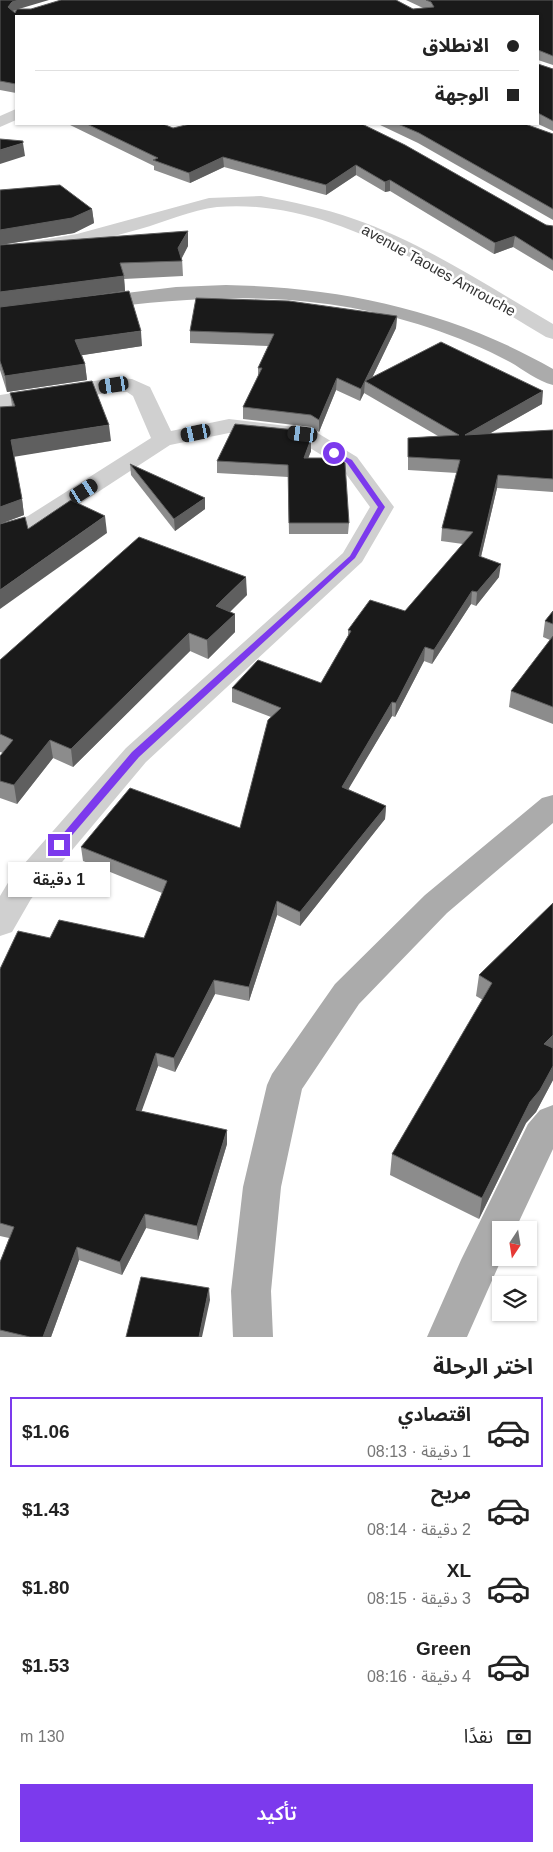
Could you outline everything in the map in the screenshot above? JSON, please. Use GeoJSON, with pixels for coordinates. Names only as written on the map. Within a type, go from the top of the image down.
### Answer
{"type":"FeatureCollection","features":[{"type":"Feature","properties":{"kind":"main road"},"geometry":{"type":"LineString","coordinates":[[78,305],[174,293],[226,291],[284,292],[336,299],[439,324],[490,345],[551,375]]}},
{"type":"Feature","properties":{"kind":"main road"},"geometry":{"type":"LineString","coordinates":[[253,1337],[251,1291],[262,1187],[285,1085],[347,994],[436,904],[553,806]]}},
{"type":"Feature","properties":{"kind":"main road"},"geometry":{"type":"LineString","coordinates":[[447,1337],[475,1273],[541,1135],[553,1121]]}},
{"type":"Feature","properties":{"kind":"street"},"geometry":{"type":"LineString","coordinates":[[0,122],[15,114]]}},
{"type":"Feature","properties":{"kind":"street","name":"avenue Taoues Amrouche"},"geometry":{"type":"LineString","coordinates":[[0,253],[81,239],[216,202],[264,202],[314,212],[356,225],[397,244],[553,333]]}},
{"type":"Feature","properties":{"kind":"street"},"geometry":{"type":"LineString","coordinates":[[0,402],[114,385],[132,386],[142,392],[163,440]]}},
{"type":"Feature","properties":{"kind":"street"},"geometry":{"type":"LineString","coordinates":[[0,534],[37,521],[163,440],[229,426],[303,434],[350,462],[382,507],[352,557],[136,755],[20,890],[0,923]]}},
{"type":"Feature","properties":{"kind":"building"},"geometry":{"type":"Polygon","coordinates":[[[0,0],[19,0],[12,2],[8,7],[15,13],[17,9],[31,9],[61,0],[396,0],[413,9],[434,7],[431,2],[426,0],[553,0],[553,56],[539,50],[539,15],[15,15],[15,84],[0,81],[0,0]]]}},
{"type":"Feature","properties":{"kind":"building"},"geometry":{"type":"Polygon","coordinates":[[[539,64],[553,69],[553,121],[539,114],[539,64]]]}},
{"type":"Feature","properties":{"kind":"building"},"geometry":{"type":"Polygon","coordinates":[[[89,125],[166,125],[173,128],[186,125],[364,125],[405,145],[546,225],[553,226],[553,260],[515,236],[495,243],[390,180],[385,182],[356,165],[326,185],[223,157],[189,173],[153,160],[158,158],[89,125]]]}},
{"type":"Feature","properties":{"kind":"building"},"geometry":{"type":"Polygon","coordinates":[[[400,125],[528,125],[553,134],[553,209],[419,133],[400,125]]]}},
{"type":"Feature","properties":{"kind":"building"},"geometry":{"type":"Polygon","coordinates":[[[0,139],[23,141],[23,143],[0,150],[0,139]]]}},
{"type":"Feature","properties":{"kind":"building"},"geometry":{"type":"Polygon","coordinates":[[[60,185],[92,209],[72,218],[0,230],[0,190],[60,185]]]}},
{"type":"Feature","properties":{"kind":"building"},"geometry":{"type":"Polygon","coordinates":[[[188,231],[178,248],[182,261],[120,263],[124,276],[0,292],[0,245],[188,231]]]}},
{"type":"Feature","properties":{"kind":"building"},"geometry":{"type":"Polygon","coordinates":[[[129,291],[141,331],[75,340],[85,364],[5,376],[0,361],[0,307],[129,291]]]}},
{"type":"Feature","properties":{"kind":"building"},"geometry":{"type":"Polygon","coordinates":[[[196,298],[289,301],[397,316],[361,389],[337,378],[319,420],[311,415],[243,407],[262,368],[258,368],[274,334],[190,331],[196,298]]]}},
{"type":"Feature","properties":{"kind":"building"},"geometry":{"type":"Polygon","coordinates":[[[441,342],[543,391],[465,435],[553,430],[553,479],[498,475],[479,556],[501,564],[477,592],[472,591],[434,650],[425,647],[396,703],[392,702],[342,787],[386,806],[300,912],[277,901],[249,987],[214,980],[174,1058],[156,1053],[136,1110],[227,1130],[197,1226],[145,1214],[120,1262],[77,1247],[43,1337],[30,1337],[0,1330],[0,1262],[14,1227],[0,1223],[0,969],[18,931],[50,938],[59,920],[144,938],[167,881],[81,847],[130,788],[240,828],[268,720],[281,708],[232,688],[258,660],[321,683],[351,631],[348,630],[370,600],[405,611],[473,532],[442,528],[460,460],[408,457],[408,438],[459,435],[365,381],[441,342]]]}},
{"type":"Feature","properties":{"kind":"building"},"geometry":{"type":"Polygon","coordinates":[[[92,381],[109,425],[11,440],[22,499],[0,507],[0,407],[15,406],[10,393],[92,381]]]}},
{"type":"Feature","properties":{"kind":"building"},"geometry":{"type":"Polygon","coordinates":[[[235,424],[296,430],[311,439],[304,458],[341,458],[345,463],[349,523],[289,523],[288,465],[217,461],[235,424]]]}},
{"type":"Feature","properties":{"kind":"building"},"geometry":{"type":"Polygon","coordinates":[[[130,464],[205,498],[174,519],[130,464]]]}},
{"type":"Feature","properties":{"kind":"building"},"geometry":{"type":"Polygon","coordinates":[[[71,500],[105,516],[0,590],[0,524],[25,517],[28,529],[71,500]]]}},
{"type":"Feature","properties":{"kind":"building"},"geometry":{"type":"Polygon","coordinates":[[[139,537],[246,577],[216,606],[235,614],[207,640],[189,633],[71,749],[50,740],[14,785],[0,781],[0,756],[13,740],[0,734],[0,660],[139,537]]]}},
{"type":"Feature","properties":{"kind":"building"},"geometry":{"type":"Polygon","coordinates":[[[553,611],[553,624],[545,621],[553,611]]]}},
{"type":"Feature","properties":{"kind":"building"},"geometry":{"type":"Polygon","coordinates":[[[553,636],[553,707],[511,691],[553,636]]]}},
{"type":"Feature","properties":{"kind":"building"},"geometry":{"type":"Polygon","coordinates":[[[553,903],[553,1035],[544,1044],[553,1048],[553,1066],[540,1090],[530,1102],[482,1198],[392,1154],[492,983],[479,975],[553,903]]]}},
{"type":"Feature","properties":{"kind":"building"},"geometry":{"type":"Polygon","coordinates":[[[141,1277],[209,1288],[199,1337],[126,1337],[141,1277]]]}},
{"type":"Feature","properties":{"kind":"route"},"geometry":{"type":"LineString","coordinates":[[59,845],[136,755],[352,557],[382,507],[350,462],[334,453]]}}]}
